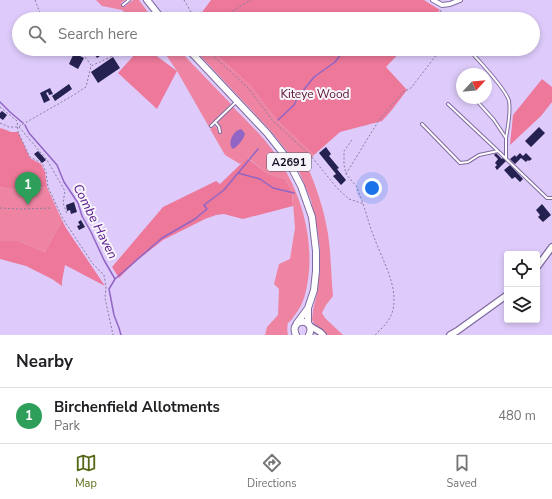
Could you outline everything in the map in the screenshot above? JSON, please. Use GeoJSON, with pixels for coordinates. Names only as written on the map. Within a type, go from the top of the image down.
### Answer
{"type":"FeatureCollection","features":[{"type":"Feature","properties":{"kind":"main road"},"geometry":{"type":"LineString","coordinates":[[147,0],[156,12]]}},
{"type":"Feature","properties":{"kind":"main road","name":"A2691"},"geometry":{"type":"LineString","coordinates":[[195,56],[267,133],[286,157],[307,201],[312,217],[316,251],[316,271],[314,290],[308,308],[297,323]]}},
{"type":"Feature","properties":{"kind":"main road","name":"A2691"},"geometry":{"type":"LineString","coordinates":[[308,308],[309,325]]}},
{"type":"Feature","properties":{"kind":"main road"},"geometry":{"type":"LineString","coordinates":[[296,335],[294,329],[297,323],[304,322],[309,325],[311,331],[309,335]]}},
{"type":"Feature","properties":{"kind":"street"},"geometry":{"type":"LineString","coordinates":[[433,0],[442,5],[460,0]]}},
{"type":"Feature","properties":{"kind":"street"},"geometry":{"type":"LineString","coordinates":[[540,263],[552,247]]}},
{"type":"Feature","properties":{"kind":"street"},"geometry":{"type":"LineString","coordinates":[[450,335],[504,297]]}},
{"type":"Feature","properties":{"kind":"street"},"geometry":{"type":"LineString","coordinates":[[309,325],[323,335]]}},
{"type":"Feature","properties":{"kind":"lane"},"geometry":{"type":"LineString","coordinates":[[123,5],[129,0]]}},
{"type":"Feature","properties":{"kind":"lane"},"geometry":{"type":"LineString","coordinates":[[474,56],[509,99],[510,114],[506,138],[506,158]]}},
{"type":"Feature","properties":{"kind":"lane"},"geometry":{"type":"LineString","coordinates":[[211,126],[237,101]]}},
{"type":"Feature","properties":{"kind":"lane"},"geometry":{"type":"LineString","coordinates":[[448,104],[547,198],[552,198]]}},
{"type":"Feature","properties":{"kind":"lane"},"geometry":{"type":"LineString","coordinates":[[480,104],[494,120],[506,138]]}},
{"type":"Feature","properties":{"kind":"lane"},"geometry":{"type":"LineString","coordinates":[[215,122],[220,132]]}},
{"type":"Feature","properties":{"kind":"lane"},"geometry":{"type":"LineString","coordinates":[[422,124],[460,163],[468,162],[479,155],[498,151]]}},
{"type":"Feature","properties":{"kind":"path"},"geometry":{"type":"LineString","coordinates":[[35,0],[40,12]]}},
{"type":"Feature","properties":{"kind":"path"},"geometry":{"type":"LineString","coordinates":[[184,0],[191,12]]}},
{"type":"Feature","properties":{"kind":"path"},"geometry":{"type":"LineString","coordinates":[[231,12],[251,0]]}},
{"type":"Feature","properties":{"kind":"path"},"geometry":{"type":"LineString","coordinates":[[441,12],[442,5]]}},
{"type":"Feature","properties":{"kind":"path"},"geometry":{"type":"LineString","coordinates":[[0,123],[9,127],[18,127],[86,87],[91,66],[84,56]]}},
{"type":"Feature","properties":{"kind":"path"},"geometry":{"type":"LineString","coordinates":[[91,66],[113,56]]}},
{"type":"Feature","properties":{"kind":"path"},"geometry":{"type":"LineString","coordinates":[[214,56],[248,88],[273,121],[311,156],[337,188],[349,199],[364,204]]}},
{"type":"Feature","properties":{"kind":"path"},"geometry":{"type":"LineString","coordinates":[[346,174],[379,120],[403,92],[411,88],[436,56]]}},
{"type":"Feature","properties":{"kind":"path"},"geometry":{"type":"LineString","coordinates":[[0,107],[17,121],[18,132],[30,157],[42,163],[46,172],[48,187],[63,219],[93,264],[104,275],[106,287],[105,298],[113,335]]}},
{"type":"Feature","properties":{"kind":"path"},"geometry":{"type":"LineString","coordinates":[[18,127],[51,166],[64,191],[62,203],[67,214]]}},
{"type":"Feature","properties":{"kind":"path"},"geometry":{"type":"LineString","coordinates":[[352,140],[344,151],[344,165],[346,174],[356,187],[364,204],[373,236],[393,287],[394,300],[392,314],[387,323],[375,335]]}},
{"type":"Feature","properties":{"kind":"path"},"geometry":{"type":"LineString","coordinates":[[0,208],[52,208]]}},
{"type":"Feature","properties":{"kind":"shaded area"},"geometry":{"type":"Polygon","coordinates":[[[96,0],[125,0],[121,3],[124,7],[133,0],[139,0],[148,12],[124,12],[122,10],[102,6],[96,0]]]}},
{"type":"Feature","properties":{"kind":"shaded area"},"geometry":{"type":"Polygon","coordinates":[[[167,56],[185,56],[231,104],[209,127],[167,56]]]}},
{"type":"Feature","properties":{"kind":"shaded area"},"geometry":{"type":"Polygon","coordinates":[[[201,56],[218,56],[251,86],[276,119],[314,155],[306,163],[319,198],[328,234],[333,296],[322,313],[325,318],[343,335],[328,335],[316,326],[312,320],[320,270],[320,250],[311,200],[298,169],[290,155],[270,130],[201,56]]]}},
{"type":"Feature","properties":{"kind":"shaded area"},"geometry":{"type":"Polygon","coordinates":[[[233,107],[263,138],[286,172],[295,190],[307,230],[309,271],[306,291],[302,304],[288,323],[288,335],[265,335],[267,327],[278,315],[279,289],[274,284],[279,264],[290,259],[295,228],[292,191],[285,179],[268,174],[248,158],[240,164],[225,155],[210,129],[215,126],[219,134],[222,133],[218,122],[233,107]]]}},
{"type":"Feature","properties":{"kind":"shaded area"},"geometry":{"type":"Polygon","coordinates":[[[241,129],[245,134],[240,143],[233,149],[231,147],[231,139],[238,130],[241,129]]]}},
{"type":"Feature","properties":{"kind":"shaded area"},"geometry":{"type":"Polygon","coordinates":[[[0,187],[10,189],[47,187],[62,220],[45,252],[19,241],[0,241],[0,187]]]}},
{"type":"Feature","properties":{"kind":"green space"},"geometry":{"type":"Polygon","coordinates":[[[211,0],[424,0],[440,10],[438,12],[202,12],[211,0]]]}},
{"type":"Feature","properties":{"kind":"green space"},"geometry":{"type":"Polygon","coordinates":[[[133,56],[157,56],[177,71],[157,109],[118,73],[133,56]]]}},
{"type":"Feature","properties":{"kind":"green space","name":"Kiteye Wood"},"geometry":{"type":"Polygon","coordinates":[[[218,56],[396,56],[386,67],[407,90],[382,121],[340,132],[314,155],[276,119],[251,86],[218,56]]]}},
{"type":"Feature","properties":{"kind":"green space"},"geometry":{"type":"Polygon","coordinates":[[[542,79],[552,87],[552,102],[541,116],[510,145],[513,115],[542,79]]]}},
{"type":"Feature","properties":{"kind":"green space"},"geometry":{"type":"Polygon","coordinates":[[[1,128],[11,132],[18,132],[30,158],[41,164],[45,172],[47,187],[10,189],[0,187],[1,128]]]}},
{"type":"Feature","properties":{"kind":"green space"},"geometry":{"type":"Polygon","coordinates":[[[247,158],[268,174],[285,179],[292,191],[293,206],[243,219],[224,214],[205,219],[163,240],[135,262],[119,278],[112,267],[163,207],[216,181],[220,184],[247,158]]]}},
{"type":"Feature","properties":{"kind":"green space"},"geometry":{"type":"Polygon","coordinates":[[[62,220],[105,286],[65,265],[62,286],[52,279],[26,266],[0,259],[0,241],[19,241],[45,252],[62,220]]]}},
{"type":"Feature","properties":{"kind":"building"},"geometry":{"type":"Polygon","coordinates":[[[73,56],[80,56],[84,58],[78,69],[69,64],[73,56]]]}},
{"type":"Feature","properties":{"kind":"building"},"geometry":{"type":"Polygon","coordinates":[[[113,57],[120,68],[98,83],[91,72],[113,57]]]}},
{"type":"Feature","properties":{"kind":"building"},"geometry":{"type":"Polygon","coordinates":[[[69,84],[72,89],[55,101],[52,96],[69,84]]]}},
{"type":"Feature","properties":{"kind":"building"},"geometry":{"type":"Polygon","coordinates":[[[50,88],[53,94],[49,95],[48,92],[46,93],[50,100],[44,103],[40,93],[50,88]]]}},
{"type":"Feature","properties":{"kind":"building"},"geometry":{"type":"Polygon","coordinates":[[[2,111],[7,115],[3,120],[0,118],[0,113],[2,111]]]}},
{"type":"Feature","properties":{"kind":"building"},"geometry":{"type":"Polygon","coordinates":[[[539,127],[545,133],[531,147],[525,141],[539,127]]]}},
{"type":"Feature","properties":{"kind":"building"},"geometry":{"type":"Polygon","coordinates":[[[326,147],[331,154],[329,156],[339,168],[337,169],[346,180],[341,185],[333,176],[336,174],[319,153],[326,147]]]}},
{"type":"Feature","properties":{"kind":"building"},"geometry":{"type":"Polygon","coordinates":[[[38,151],[46,160],[42,163],[34,154],[38,151]]]}},
{"type":"Feature","properties":{"kind":"building"},"geometry":{"type":"Polygon","coordinates":[[[496,153],[506,161],[497,170],[495,167],[497,165],[495,163],[498,159],[494,155],[496,153]]]}},
{"type":"Feature","properties":{"kind":"building"},"geometry":{"type":"Polygon","coordinates":[[[520,153],[523,156],[526,153],[532,159],[526,162],[521,158],[515,164],[510,159],[515,155],[516,157],[520,153]]]}},
{"type":"Feature","properties":{"kind":"building"},"geometry":{"type":"Polygon","coordinates":[[[510,165],[523,179],[520,182],[515,177],[512,179],[504,170],[510,165]]]}},
{"type":"Feature","properties":{"kind":"building"},"geometry":{"type":"Polygon","coordinates":[[[74,202],[77,212],[71,214],[70,210],[67,211],[66,205],[74,202]]]}},
{"type":"Feature","properties":{"kind":"building"},"geometry":{"type":"Polygon","coordinates":[[[542,204],[551,215],[543,222],[538,217],[540,215],[536,210],[542,204]]]}},
{"type":"Feature","properties":{"kind":"building"},"geometry":{"type":"Polygon","coordinates":[[[81,220],[85,227],[79,230],[77,226],[80,225],[78,222],[81,220]]]}},
{"type":"Feature","properties":{"kind":"waterway"},"geometry":{"type":"LineString","coordinates":[[278,120],[294,105],[298,97],[314,77],[335,62],[340,56]]}},
{"type":"Feature","properties":{"kind":"waterway","name":"Combe Haven"},"geometry":{"type":"LineString","coordinates":[[0,102],[23,123]]}},
{"type":"Feature","properties":{"kind":"waterway","name":"Combe Haven"},"geometry":{"type":"LineString","coordinates":[[25,125],[29,133],[57,165],[64,182],[78,203],[82,216],[115,279],[109,289],[114,315],[121,335]]}},
{"type":"Feature","properties":{"kind":"waterway"},"geometry":{"type":"LineString","coordinates":[[239,172],[258,149]]}},
{"type":"Feature","properties":{"kind":"waterway"},"geometry":{"type":"LineString","coordinates":[[115,279],[162,238],[195,219],[207,209],[204,205],[224,190],[238,173],[260,179],[273,188],[294,193]]}},
{"type":"Feature","properties":{"kind":"place","name":"Birchenfield Allotments"},"geometry":{"type":"Point","coordinates":[28,205]}}]}
